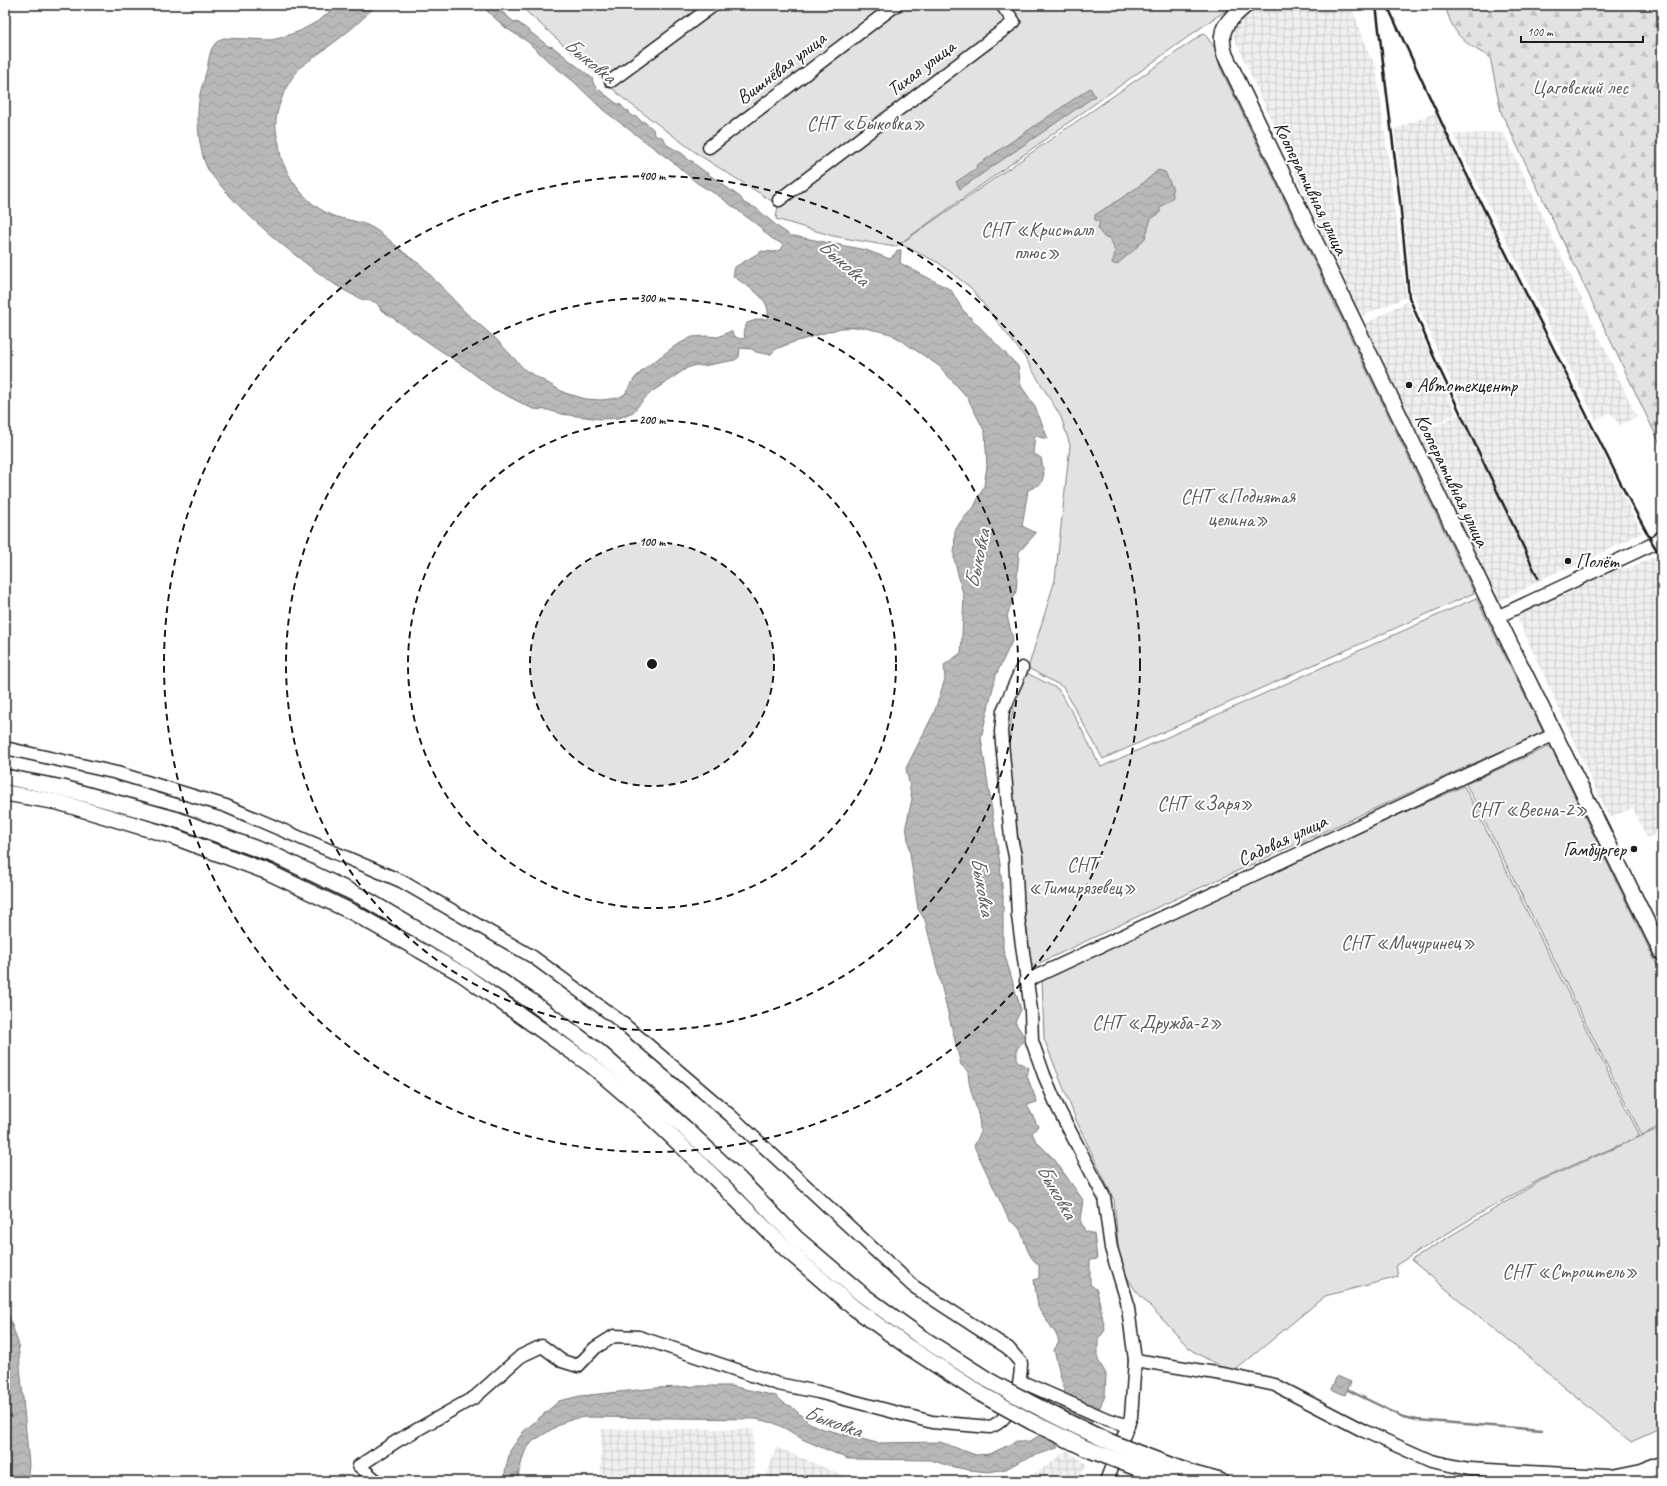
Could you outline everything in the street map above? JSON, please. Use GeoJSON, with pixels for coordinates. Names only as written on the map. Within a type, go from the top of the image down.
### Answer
{"type":"FeatureCollection","features":[{"type":"Feature","properties":{"kind":"main road","name":"Кооперативная улица"},"geometry":{"type":"LineString","coordinates":[[1246,5],[1227,23],[1222,35],[1222,45],[1225,55],[1497,617],[1662,953]]}},
{"type":"Feature","properties":{"kind":"main road"},"geometry":{"type":"LineString","coordinates":[[5,777],[63,788],[178,820],[276,856],[362,897],[472,962],[532,1002],[599,1052],[727,1168],[796,1238],[864,1296],[921,1337],[988,1380],[1020,1398],[1096,1436],[1131,1451],[1194,1474],[1220,1481]]}},
{"type":"Feature","properties":{"kind":"main road"},"geometry":{"type":"LineString","coordinates":[[5,793],[58,802],[164,834],[268,872],[354,912],[462,974],[591,1065],[670,1134],[785,1248],[852,1306],[907,1346],[982,1394],[1032,1422],[1085,1448],[1171,1481]]}},
{"type":"Feature","properties":{"kind":"main road"},"geometry":{"type":"LineString","coordinates":[[1596,1481],[1641,1472],[1662,1464]]}},
{"type":"Feature","properties":{"kind":"street"},"geometry":{"type":"LineString","coordinates":[[611,81],[714,5]]}},
{"type":"Feature","properties":{"kind":"street","name":"Вишнёвая улица"},"geometry":{"type":"LineString","coordinates":[[709,147],[896,5]]}},
{"type":"Feature","properties":{"kind":"street","name":"Тихая улица"},"geometry":{"type":"LineString","coordinates":[[779,200],[1014,22],[1002,5]]}},
{"type":"Feature","properties":{"kind":"street"},"geometry":{"type":"LineString","coordinates":[[1497,617],[1652,544],[1662,537]]}},
{"type":"Feature","properties":{"kind":"street"},"geometry":{"type":"LineString","coordinates":[[1022,668],[1003,711],[1001,732],[1011,838],[1015,856],[1018,916],[1031,1010],[1032,1041],[1058,1108],[1104,1197],[1111,1248],[1127,1301],[1135,1360],[1131,1417],[1106,1481]]}},
{"type":"Feature","properties":{"kind":"street","name":"Садовая улица"},"geometry":{"type":"LineString","coordinates":[[1026,981],[1555,734]]}},
{"type":"Feature","properties":{"kind":"street"},"geometry":{"type":"LineString","coordinates":[[5,748],[117,773],[226,806],[401,881],[533,957],[620,1021],[731,1116],[912,1286],[1008,1348],[1021,1363],[1020,1381],[1014,1403],[998,1424],[990,1427],[932,1422],[825,1394],[778,1384],[639,1338],[614,1336],[595,1348],[578,1366],[562,1361],[542,1346],[521,1356],[475,1397],[397,1441],[359,1466],[377,1481]]}},
{"type":"Feature","properties":{"kind":"street"},"geometry":{"type":"LineString","coordinates":[[1135,1360],[1228,1375],[1275,1385],[1364,1431],[1431,1461],[1469,1469],[1618,1476]]}},
{"type":"Feature","properties":{"kind":"street"},"geometry":{"type":"LineString","coordinates":[[1020,1381],[1104,1418],[1128,1426]]}},
{"type":"Feature","properties":{"kind":"shaded area"},"geometry":{"type":"Polygon","coordinates":[[[1261,5],[1351,5],[1369,54],[1376,66],[1406,297],[1360,317],[1231,31],[1234,23],[1261,5]]]}},
{"type":"Feature","properties":{"kind":"shaded area"},"geometry":{"type":"Polygon","coordinates":[[[1435,113],[1642,533],[1565,571],[1564,568],[1495,604],[1414,436],[1464,412],[1412,292],[1395,129],[1435,113]]]}},
{"type":"Feature","properties":{"kind":"shaded area"},"geometry":{"type":"Polygon","coordinates":[[[1503,132],[1637,417],[1619,425],[1610,412],[1596,420],[1453,134],[1503,132]]]}},
{"type":"Feature","properties":{"kind":"shaded area"},"geometry":{"type":"Polygon","coordinates":[[[1407,301],[1456,414],[1413,433],[1363,325],[1407,301]]]}},
{"type":"Feature","properties":{"kind":"shaded area"},"geometry":{"type":"Polygon","coordinates":[[[1656,556],[1662,565],[1662,831],[1647,838],[1633,808],[1609,818],[1517,617],[1523,610],[1531,605],[1533,607],[1562,594],[1563,596],[1622,565],[1626,569],[1656,556]]]}},
{"type":"Feature","properties":{"kind":"shaded area"},"geometry":{"type":"Polygon","coordinates":[[[601,1429],[754,1429],[754,1481],[601,1481],[601,1429]]]}},
{"type":"Feature","properties":{"kind":"shaded area"},"geometry":{"type":"Polygon","coordinates":[[[776,1447],[854,1480],[867,1481],[765,1481],[776,1447]]]}},
{"type":"Feature","properties":{"kind":"shaded area"},"geometry":{"type":"Polygon","coordinates":[[[1067,1451],[1087,1464],[1077,1481],[1015,1481],[1038,1472],[1067,1451]]]}},
{"type":"Feature","properties":{"kind":"green space","name":"СНТ «Быковка»"},"geometry":{"type":"Polygon","coordinates":[[[519,5],[1235,5],[1213,19],[895,247],[833,236],[776,219],[778,205],[699,155],[624,99],[519,5]]]}},
{"type":"Feature","properties":{"kind":"green space","name":"Цаговский лес"},"geometry":{"type":"Polygon","coordinates":[[[1445,5],[1662,5],[1662,448],[1501,112],[1490,57],[1460,37],[1452,24],[1445,5]]]}},
{"type":"Feature","properties":{"kind":"green space","name":"СНТ «Поднятая целина»"},"geometry":{"type":"Polygon","coordinates":[[[1204,33],[1217,51],[1220,67],[1474,593],[1103,759],[1063,687],[1028,668],[1055,580],[1070,445],[1061,417],[1024,356],[971,288],[939,263],[900,244],[1204,33]]]}},
{"type":"Feature","properties":{"kind":"green space","name":"СНТ «Заря»"},"geometry":{"type":"Polygon","coordinates":[[[1476,598],[1543,732],[1160,906],[1031,967],[1021,877],[1021,858],[1012,792],[1009,748],[1011,722],[1015,700],[1027,673],[1058,689],[1074,715],[1101,767],[1476,598]]]}},
{"type":"Feature","properties":{"kind":"green space","name":"СНТ «Весна-2»"},"geometry":{"type":"Polygon","coordinates":[[[1550,746],[1662,975],[1662,1125],[1642,1135],[1466,784],[1550,746]]]}},
{"type":"Feature","properties":{"kind":"green space"},"geometry":{"type":"Polygon","coordinates":[[[1464,786],[1640,1136],[1539,1180],[1474,1217],[1396,1265],[1398,1277],[1325,1296],[1232,1373],[1191,1350],[1136,1291],[1120,1266],[1114,1200],[1077,1122],[1044,1039],[1042,978],[1182,910],[1464,786]]]}},
{"type":"Feature","properties":{"kind":"green space","name":"СНТ «Строитель»"},"geometry":{"type":"Polygon","coordinates":[[[1662,1127],[1662,1428],[1631,1442],[1411,1260],[1540,1181],[1662,1127]]]}},
{"type":"Feature","properties":{"kind":"water","name":"Быковка"},"geometry":{"type":"Polygon","coordinates":[[[337,5],[376,5],[349,31],[299,68],[287,86],[277,113],[276,126],[282,159],[288,174],[307,199],[319,208],[331,215],[367,225],[386,237],[409,257],[421,265],[466,313],[495,338],[525,370],[565,393],[586,399],[601,400],[618,398],[625,394],[634,379],[645,368],[675,346],[692,337],[718,337],[731,331],[734,336],[740,339],[745,338],[744,331],[747,323],[759,319],[767,319],[768,312],[763,299],[733,276],[735,267],[762,251],[774,252],[782,249],[783,245],[771,238],[760,227],[719,196],[697,183],[674,163],[603,110],[573,81],[549,62],[528,42],[506,28],[482,5],[494,5],[514,22],[519,23],[548,46],[553,47],[592,78],[594,85],[597,88],[616,103],[621,105],[625,110],[629,111],[630,115],[638,118],[641,122],[643,121],[653,129],[654,134],[658,137],[661,136],[667,145],[683,154],[690,161],[693,161],[693,163],[740,197],[744,203],[756,208],[789,236],[866,250],[890,259],[898,250],[901,250],[900,263],[951,290],[962,309],[1018,366],[1021,386],[1035,406],[1048,439],[1035,436],[1033,453],[1041,458],[1044,474],[1041,484],[1028,490],[1022,526],[1036,533],[1019,552],[1016,591],[1007,616],[1013,639],[996,675],[981,738],[1000,864],[1003,896],[1003,949],[1021,1010],[1015,1022],[1025,1038],[1017,1049],[1017,1061],[1029,1068],[1027,1076],[1037,1102],[1027,1105],[1038,1126],[1032,1133],[1036,1141],[1054,1159],[1083,1200],[1080,1220],[1085,1231],[1094,1234],[1097,1259],[1090,1260],[1090,1284],[1097,1290],[1105,1330],[1098,1340],[1098,1360],[1106,1374],[1105,1396],[1094,1420],[1086,1430],[1057,1448],[1022,1460],[1006,1469],[988,1472],[949,1466],[931,1460],[848,1459],[802,1439],[774,1423],[756,1419],[585,1417],[567,1420],[533,1441],[525,1451],[519,1471],[518,1481],[505,1481],[505,1472],[510,1451],[523,1432],[559,1401],[580,1396],[657,1388],[731,1386],[776,1396],[785,1404],[791,1406],[808,1422],[820,1428],[877,1443],[940,1442],[976,1455],[990,1454],[1017,1441],[1030,1441],[1046,1432],[1066,1398],[1054,1350],[1059,1342],[1056,1334],[1038,1307],[1034,1280],[1039,1278],[1039,1265],[1031,1257],[1019,1228],[1009,1220],[974,1146],[980,1133],[979,1117],[970,1087],[968,1071],[961,1065],[925,920],[918,909],[906,826],[912,799],[906,768],[934,713],[945,679],[944,665],[961,653],[964,598],[954,558],[955,531],[961,521],[974,507],[984,486],[987,466],[985,432],[967,397],[939,366],[891,334],[861,327],[841,328],[791,343],[776,349],[771,354],[756,352],[752,349],[740,348],[739,357],[735,360],[703,366],[696,365],[687,368],[653,391],[633,412],[619,418],[601,419],[533,409],[492,388],[469,370],[381,310],[377,303],[360,298],[342,289],[299,258],[268,233],[239,206],[214,178],[205,163],[198,129],[198,111],[200,92],[207,71],[210,54],[215,44],[224,38],[271,40],[280,38],[300,31],[320,20],[337,5]]]}},
{"type":"Feature","properties":{"kind":"water"},"geometry":{"type":"Polygon","coordinates":[[[1090,88],[1095,96],[960,189],[956,182],[977,168],[976,166],[1090,88]]]}},
{"type":"Feature","properties":{"kind":"water"},"geometry":{"type":"Polygon","coordinates":[[[1158,170],[1165,172],[1172,187],[1173,197],[1160,208],[1160,213],[1151,219],[1145,238],[1134,250],[1116,265],[1112,263],[1115,253],[1114,247],[1110,238],[1104,237],[1098,229],[1100,221],[1095,220],[1095,215],[1136,188],[1158,170]]]}},
{"type":"Feature","properties":{"kind":"water"},"geometry":{"type":"Polygon","coordinates":[[[5,1304],[18,1343],[29,1465],[27,1481],[5,1481],[5,1304]]]}},
{"type":"Feature","properties":{"kind":"water"},"geometry":{"type":"Polygon","coordinates":[[[1337,1376],[1351,1382],[1345,1395],[1331,1389],[1337,1376]]]}},
{"type":"Feature","properties":{"kind":"waterway"},"geometry":{"type":"LineString","coordinates":[[1348,1390],[1403,1417],[1417,1420],[1541,1430]]}},
{"type":"Feature","properties":{"kind":"railway"},"geometry":{"type":"LineString","coordinates":[[1376,5],[1400,201],[1409,297],[1433,355],[1538,578]]}},
{"type":"Feature","properties":{"kind":"railway"},"geometry":{"type":"LineString","coordinates":[[1387,5],[1451,143],[1625,492],[1662,558]]}},
{"type":"Feature","properties":{"kind":"place","name":"Автотехцентр"},"geometry":{"type":"Point","coordinates":[1409,385]}},
{"type":"Feature","properties":{"kind":"place","name":"Полёт"},"geometry":{"type":"Point","coordinates":[1568,561]}},
{"type":"Feature","properties":{"kind":"place","name":"Гамбургер"},"geometry":{"type":"Point","coordinates":[1634,849]}},
{"type":"Feature","properties":{"kind":"park label","name":"СНТ «Кристалл плюс»"},"geometry":{"type":"Point","coordinates":[1037,240]}},
{"type":"Feature","properties":{"kind":"park label","name":"СНТ «Тимирязевец»"},"geometry":{"type":"Point","coordinates":[1082,876]}},
{"type":"Feature","properties":{"kind":"park label","name":"СНТ «Мичуринец»"},"geometry":{"type":"Point","coordinates":[1408,942]}},
{"type":"Feature","properties":{"kind":"park label","name":"СНТ «Дружба-2»"},"geometry":{"type":"Point","coordinates":[1157,1022]}}]}
